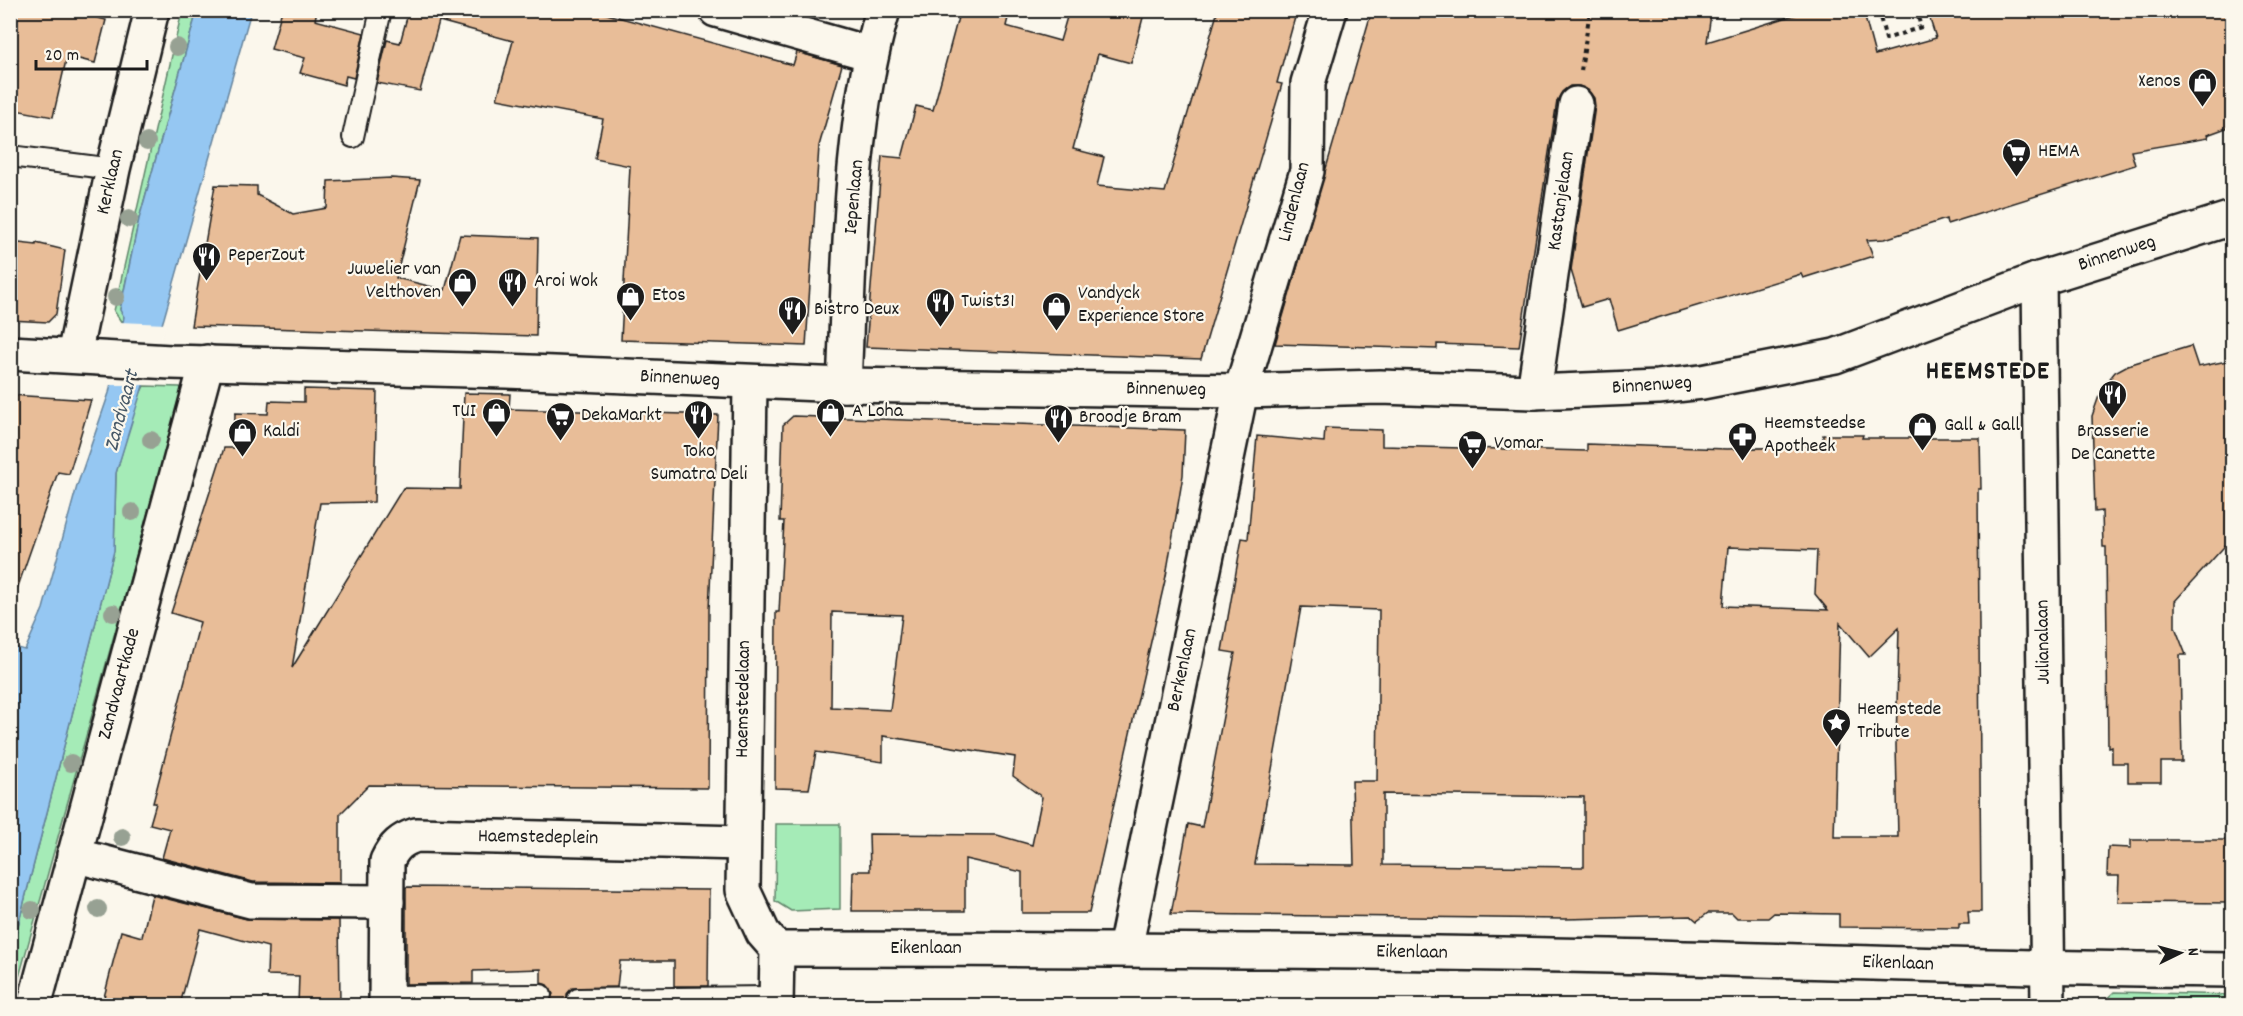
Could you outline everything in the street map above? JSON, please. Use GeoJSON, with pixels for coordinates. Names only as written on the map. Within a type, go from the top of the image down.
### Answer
{"type":"FeatureCollection","features":[{"type":"Feature","properties":{"kind":"street","name":"Kerklaan"},"geometry":{"type":"LineString","coordinates":[[74,355],[113,169],[152,10]]}},
{"type":"Feature","properties":{"kind":"street"},"geometry":{"type":"LineString","coordinates":[[716,10],[871,54]]}},
{"type":"Feature","properties":{"kind":"street","name":"Iepenlaan"},"geometry":{"type":"LineString","coordinates":[[844,386],[853,194],[871,54],[883,10]]}},
{"type":"Feature","properties":{"kind":"street","name":"Lindenlaan"},"geometry":{"type":"LineString","coordinates":[[1241,391],[1307,171],[1308,83],[1330,10]]}},
{"type":"Feature","properties":{"kind":"street","name":"Kastanjelaan"},"geometry":{"type":"LineString","coordinates":[[1534,392],[1576,104]]}},
{"type":"Feature","properties":{"kind":"street","name":"Binnenweg"},"geometry":{"type":"LineString","coordinates":[[10,353],[171,362],[584,374],[844,386],[1241,391],[1380,387],[1534,392],[1691,384],[1834,356],[2039,279],[2232,218]]}},
{"type":"Feature","properties":{"kind":"street","name":"Julianalaan"},"geometry":{"type":"LineString","coordinates":[[2039,279],[2048,1005]]}},
{"type":"Feature","properties":{"kind":"street","name":"Zandvaartkade"},"geometry":{"type":"LineString","coordinates":[[34,1005],[207,362]]}},
{"type":"Feature","properties":{"kind":"street","name":"Haemstedelaan"},"geometry":{"type":"LineString","coordinates":[[750,383],[743,890],[763,933],[777,949]]}},
{"type":"Feature","properties":{"kind":"street","name":"Berkenlaan"},"geometry":{"type":"LineString","coordinates":[[1125,949],[1241,391]]}},
{"type":"Feature","properties":{"kind":"street","name":"Haemstedeplein"},"geometry":{"type":"LineString","coordinates":[[386,1001],[387,861],[394,848],[404,839],[416,835],[742,843]]}},
{"type":"Feature","properties":{"kind":"street"},"geometry":{"type":"LineString","coordinates":[[74,855],[251,901],[387,902]]}},
{"type":"Feature","properties":{"kind":"street"},"geometry":{"type":"LineString","coordinates":[[776,1001],[777,949]]}},
{"type":"Feature","properties":{"kind":"street","name":"Eikenlaan"},"geometry":{"type":"LineString","coordinates":[[777,949],[1125,949],[1609,956],[2048,969],[2232,970]]}},
{"type":"Feature","properties":{"kind":"lane"},"geometry":{"type":"LineString","coordinates":[[353,137],[381,10]]}},
{"type":"Feature","properties":{"kind":"lane"},"geometry":{"type":"LineString","coordinates":[[10,156],[113,169]]}},
{"type":"Feature","properties":{"kind":"lane"},"geometry":{"type":"LineString","coordinates":[[386,1001],[541,995]]}},
{"type":"Feature","properties":{"kind":"lane"},"geometry":{"type":"LineString","coordinates":[[578,999],[776,1001]]}},
{"type":"Feature","properties":{"kind":"path"},"geometry":{"type":"LineString","coordinates":[[1576,104],[1590,10]]}},
{"type":"Feature","properties":{"kind":"path"},"geometry":{"type":"LineString","coordinates":[[1878,10],[1886,39],[1921,27],[1917,10]]}},
{"type":"Feature","properties":{"kind":"green space"},"geometry":{"type":"Polygon","coordinates":[[[182,11],[197,11],[139,219],[120,309],[124,317],[122,323],[114,311],[182,11]]]}},
{"type":"Feature","properties":{"kind":"green space"},"geometry":{"type":"Polygon","coordinates":[[[144,386],[180,387],[189,403],[165,452],[11,1006],[11,953],[114,551],[116,473],[138,398],[144,386]]]}},
{"type":"Feature","properties":{"kind":"green space"},"geometry":{"type":"Polygon","coordinates":[[[776,824],[840,824],[840,909],[791,911],[775,901],[776,824]]]}},
{"type":"Feature","properties":{"kind":"green space"},"geometry":{"type":"Polygon","coordinates":[[[2114,992],[2232,995],[2232,1005],[2100,1005],[2114,992]]]}},
{"type":"Feature","properties":{"kind":"water","name":"Zandvaart"},"geometry":{"type":"Polygon","coordinates":[[[197,11],[251,11],[164,318],[116,473],[114,551],[11,953],[11,646],[25,650],[43,609],[77,486],[109,393],[124,317],[120,310],[139,219],[197,11]]]}},
{"type":"Feature","properties":{"kind":"pier"},"geometry":{"type":"Polygon","coordinates":[[[120,322],[166,324],[148,385],[108,385],[120,322]]]}},
{"type":"Feature","properties":{"kind":"building"},"geometry":{"type":"Polygon","coordinates":[[[10,10],[68,10],[106,20],[95,63],[67,56],[53,117],[10,109],[10,10]]]}},
{"type":"Feature","properties":{"kind":"building"},"geometry":{"type":"Polygon","coordinates":[[[282,10],[317,10],[315,20],[364,33],[354,78],[346,76],[344,85],[300,73],[305,58],[271,49],[282,10]]]}},
{"type":"Feature","properties":{"kind":"building"},"geometry":{"type":"Polygon","coordinates":[[[409,10],[592,10],[793,65],[797,52],[842,65],[819,146],[806,346],[621,340],[630,166],[595,159],[603,119],[497,99],[513,41],[439,21],[420,91],[377,83],[387,40],[400,43],[409,10]]]}},
{"type":"Feature","properties":{"kind":"building"},"geometry":{"type":"Polygon","coordinates":[[[960,10],[1010,10],[1006,26],[1060,41],[1069,10],[1145,10],[1131,63],[1098,54],[1073,149],[1104,157],[1097,186],[1165,192],[1218,10],[1297,10],[1277,83],[1282,84],[1201,359],[866,347],[882,156],[902,158],[916,106],[933,110],[960,10]]]}},
{"type":"Feature","properties":{"kind":"building"},"geometry":{"type":"Polygon","coordinates":[[[1372,10],[1691,10],[1711,14],[1707,42],[1811,10],[1863,10],[1875,55],[1936,38],[1927,10],[2232,10],[2232,126],[2207,135],[2208,138],[2131,151],[2135,165],[1947,224],[1946,219],[1885,239],[1867,240],[1873,256],[1803,278],[1801,274],[1618,330],[1609,299],[1582,307],[1571,270],[1595,106],[1594,98],[1588,90],[1579,86],[1570,86],[1562,92],[1557,101],[1519,347],[1437,344],[1437,349],[1275,344],[1372,10]]]}},
{"type":"Feature","properties":{"kind":"building"},"geometry":{"type":"Polygon","coordinates":[[[391,178],[420,180],[396,278],[445,290],[460,235],[538,238],[536,336],[191,326],[215,185],[257,186],[257,195],[293,214],[327,208],[328,181],[391,178]]]}},
{"type":"Feature","properties":{"kind":"building"},"geometry":{"type":"Polygon","coordinates":[[[10,242],[36,245],[36,243],[65,250],[56,314],[48,322],[10,320],[10,242]]]}},
{"type":"Feature","properties":{"kind":"building"},"geometry":{"type":"Polygon","coordinates":[[[2191,346],[2198,367],[2232,360],[2232,538],[2175,601],[2175,627],[2186,655],[2180,655],[2182,762],[2161,762],[2161,782],[2128,782],[2128,763],[2112,763],[2112,746],[2108,747],[2106,547],[2103,547],[2102,511],[2095,512],[2092,416],[2099,396],[2110,392],[2107,382],[2115,372],[2128,365],[2191,346]]]}},
{"type":"Feature","properties":{"kind":"building"},"geometry":{"type":"Polygon","coordinates":[[[304,389],[377,391],[374,502],[320,503],[292,668],[403,488],[460,489],[464,393],[510,394],[509,409],[718,415],[709,610],[708,788],[369,785],[340,814],[340,883],[253,882],[162,858],[170,829],[150,824],[156,803],[153,803],[200,622],[171,613],[224,448],[234,448],[235,413],[268,414],[269,401],[304,402],[304,389]]]}},
{"type":"Feature","properties":{"kind":"building"},"geometry":{"type":"Polygon","coordinates":[[[10,395],[91,400],[69,474],[58,472],[15,595],[10,594],[10,395]]]}},
{"type":"Feature","properties":{"kind":"building"},"geometry":{"type":"Polygon","coordinates":[[[793,416],[1185,430],[1183,475],[1166,576],[1089,913],[1022,913],[1022,872],[965,859],[965,911],[852,911],[853,871],[870,871],[869,834],[997,835],[1032,845],[1042,797],[1013,776],[1015,757],[883,736],[883,762],[816,752],[809,789],[775,788],[776,612],[779,612],[784,521],[780,521],[783,425],[793,416]],[[832,612],[831,707],[890,710],[902,615],[832,612]]]}},
{"type":"Feature","properties":{"kind":"building"},"geometry":{"type":"Polygon","coordinates":[[[1325,428],[1382,430],[1382,446],[1587,451],[1587,444],[1727,449],[1823,446],[1823,435],[1863,435],[1862,438],[1980,438],[1981,489],[1978,489],[1981,912],[1968,912],[1969,924],[1959,924],[1959,928],[1839,927],[1839,914],[1774,913],[1768,918],[1737,918],[1732,913],[1708,913],[1697,921],[1691,916],[1565,919],[1171,914],[1188,824],[1202,827],[1235,653],[1222,651],[1242,538],[1248,539],[1257,436],[1324,442],[1325,428]],[[1728,547],[1723,606],[1828,610],[1815,594],[1817,550],[1728,547]],[[1301,607],[1255,864],[1354,865],[1352,781],[1377,781],[1379,610],[1301,607]],[[1840,623],[1834,837],[1898,837],[1896,745],[1899,628],[1869,657],[1840,623]],[[1383,794],[1383,865],[1584,867],[1584,797],[1383,794]]]}},
{"type":"Feature","properties":{"kind":"building"},"geometry":{"type":"Polygon","coordinates":[[[2131,840],[2232,840],[2232,903],[2118,902],[2119,876],[2107,876],[2108,847],[2131,848],[2131,840]]]}},
{"type":"Feature","properties":{"kind":"building"},"geometry":{"type":"Polygon","coordinates":[[[406,887],[709,890],[708,986],[674,986],[674,961],[620,961],[617,987],[572,988],[567,994],[568,1005],[547,1005],[553,994],[547,985],[541,983],[541,969],[473,971],[473,983],[406,984],[406,887]]]}},
{"type":"Feature","properties":{"kind":"building"},"geometry":{"type":"Polygon","coordinates":[[[152,895],[247,919],[339,920],[340,1005],[298,1005],[299,976],[267,975],[268,947],[200,929],[180,1005],[102,1005],[121,931],[142,937],[152,895]]]}},
{"type":"Feature","properties":{"kind":"place","name":"Xenos"},"geometry":{"type":"Point","coordinates":[2202,108]}},
{"type":"Feature","properties":{"kind":"place","name":"HEMA"},"geometry":{"type":"Point","coordinates":[2017,178]}},
{"type":"Feature","properties":{"kind":"place","name":"PeperZout"},"geometry":{"type":"Point","coordinates":[207,282]}},
{"type":"Feature","properties":{"kind":"place","name":"Juwelier van Velthoven"},"geometry":{"type":"Point","coordinates":[462,308]}},
{"type":"Feature","properties":{"kind":"place","name":"Aroi Wok"},"geometry":{"type":"Point","coordinates":[513,308]}},
{"type":"Feature","properties":{"kind":"place","name":"Etos"},"geometry":{"type":"Point","coordinates":[631,322]}},
{"type":"Feature","properties":{"kind":"place","name":"Twist31"},"geometry":{"type":"Point","coordinates":[940,328]}},
{"type":"Feature","properties":{"kind":"place","name":"Vandyck Experience Store"},"geometry":{"type":"Point","coordinates":[1057,332]}},
{"type":"Feature","properties":{"kind":"place","name":"Bistro Deux"},"geometry":{"type":"Point","coordinates":[793,336]}},
{"type":"Feature","properties":{"kind":"place","name":"Brasserie De Canette"},"geometry":{"type":"Point","coordinates":[2113,420]}},
{"type":"Feature","properties":{"kind":"place","name":"TUI"},"geometry":{"type":"Point","coordinates":[497,438]}},
{"type":"Feature","properties":{"kind":"place","name":"A Loha"},"geometry":{"type":"Point","coordinates":[831,438]}},
{"type":"Feature","properties":{"kind":"place","name":"Toko Sumatra Deli"},"geometry":{"type":"Point","coordinates":[699,440]}},
{"type":"Feature","properties":{"kind":"place","name":"DekaMarkt"},"geometry":{"type":"Point","coordinates":[560,442]}},
{"type":"Feature","properties":{"kind":"place","name":"Broodje Bram"},"geometry":{"type":"Point","coordinates":[1058,444]}},
{"type":"Feature","properties":{"kind":"place","name":"Gall & Gall"},"geometry":{"type":"Point","coordinates":[1923,452]}},
{"type":"Feature","properties":{"kind":"place","name":"Kaldi"},"geometry":{"type":"Point","coordinates":[242,458]}},
{"type":"Feature","properties":{"kind":"place","name":"Heemsteedse Apotheek"},"geometry":{"type":"Point","coordinates":[1743,462]}},
{"type":"Feature","properties":{"kind":"place","name":"Vomar"},"geometry":{"type":"Point","coordinates":[1473,470]}},
{"type":"Feature","properties":{"kind":"place","name":"Heemstede Tribute"},"geometry":{"type":"Point","coordinates":[1836,748]}},
{"type":"Feature","properties":{"kind":"district","name":"HEEMSTEDE"},"geometry":{"type":"Point","coordinates":[1988,372]}}]}
